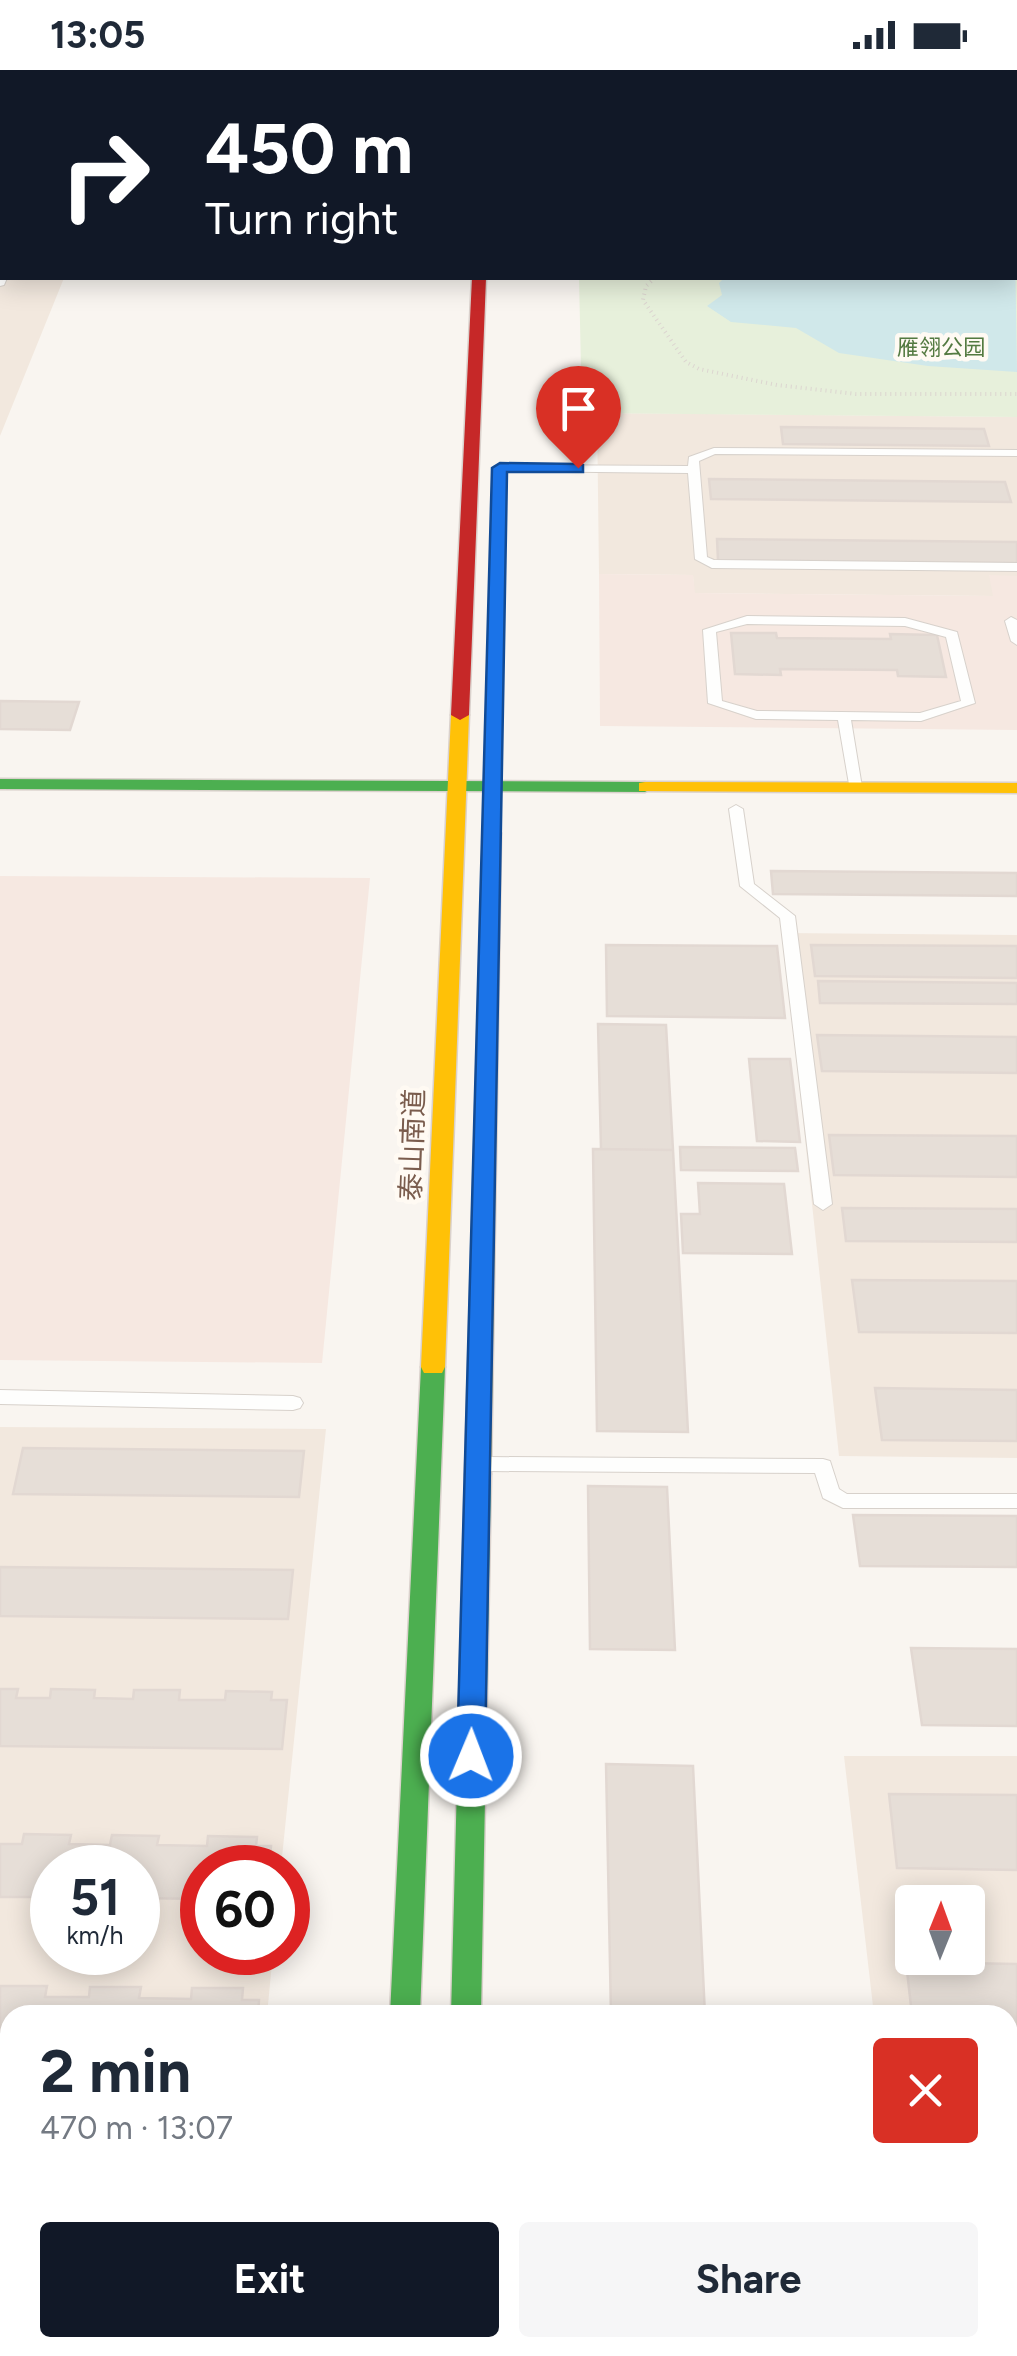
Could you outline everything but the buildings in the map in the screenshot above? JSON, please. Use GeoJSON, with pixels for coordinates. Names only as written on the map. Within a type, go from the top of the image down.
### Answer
{"type":"FeatureCollection","features":[{"type":"Feature","properties":{"kind":"main road","name":"泰山南道"},"geometry":{"type":"LineString","coordinates":[[406,2005],[479,280]]}},
{"type":"Feature","properties":{"kind":"main road"},"geometry":{"type":"LineString","coordinates":[[0,784],[456,797]]}},
{"type":"Feature","properties":{"kind":"main road"},"geometry":{"type":"LineString","coordinates":[[493,787],[736,809],[1017,810]]}},
{"type":"Feature","properties":{"kind":"main road"},"geometry":{"type":"LineString","coordinates":[[466,2005],[493,787]]}},
{"type":"Feature","properties":{"kind":"main road"},"geometry":{"type":"LineString","coordinates":[[0,806],[456,797],[493,787],[1017,788]]}},
{"type":"Feature","properties":{"kind":"lane"},"geometry":{"type":"LineString","coordinates":[[1017,453],[714,450],[693,460],[701,559],[712,564],[1017,567]]}},
{"type":"Feature","properties":{"kind":"lane"},"geometry":{"type":"LineString","coordinates":[[500,469],[694,470]]}},
{"type":"Feature","properties":{"kind":"lane"},"geometry":{"type":"LineString","coordinates":[[747,620],[904,622],[952,635],[968,702],[921,717],[844,716],[756,715],[715,703],[709,630],[747,620]]}},
{"type":"Feature","properties":{"kind":"lane"},"geometry":{"type":"LineString","coordinates":[[1011,621],[1017,641]]}},
{"type":"Feature","properties":{"kind":"lane"},"geometry":{"type":"LineString","coordinates":[[844,716],[855,787]]}},
{"type":"Feature","properties":{"kind":"lane"},"geometry":{"type":"LineString","coordinates":[[736,809],[747,886],[787,916],[823,1204]]}},
{"type":"Feature","properties":{"kind":"lane"},"geometry":{"type":"LineString","coordinates":[[0,1397],[293,1402]]}},
{"type":"Feature","properties":{"kind":"lane"},"geometry":{"type":"LineString","coordinates":[[478,1464],[823,1466],[830,1492],[843,1501],[1017,1501]]}},
{"type":"Feature","properties":{"kind":"path"},"geometry":{"type":"LineString","coordinates":[[653,280],[646,286],[644,300],[686,362],[698,368],[789,388],[915,395],[1017,394]]}},
{"type":"Feature","properties":{"kind":"shaded area"},"geometry":{"type":"Polygon","coordinates":[[[0,280],[63,280],[0,436],[0,280]]]}},
{"type":"Feature","properties":{"kind":"shaded area"},"geometry":{"type":"Polygon","coordinates":[[[597,413],[1017,417],[1017,576],[990,576],[994,596],[694,593],[693,575],[599,574],[597,413]]]}},
{"type":"Feature","properties":{"kind":"shaded area"},"geometry":{"type":"Polygon","coordinates":[[[599,574],[693,575],[695,593],[993,596],[989,575],[1017,576],[1017,730],[600,726],[599,574]]]}},
{"type":"Feature","properties":{"kind":"shaded area"},"geometry":{"type":"Polygon","coordinates":[[[0,876],[370,878],[322,1363],[0,1360],[0,876]]]}},
{"type":"Feature","properties":{"kind":"shaded area"},"geometry":{"type":"Polygon","coordinates":[[[783,933],[1017,935],[1017,1458],[839,1456],[783,933]]]}},
{"type":"Feature","properties":{"kind":"shaded area"},"geometry":{"type":"Polygon","coordinates":[[[0,1427],[326,1429],[283,1845],[180,1845],[180,1975],[271,1975],[268,2005],[0,2005],[0,1427]]]}},
{"type":"Feature","properties":{"kind":"shaded area"},"geometry":{"type":"Polygon","coordinates":[[[844,1756],[1017,1756],[1017,2005],[873,2005],[844,1756]]]}},
{"type":"Feature","properties":{"kind":"green space","name":"雁翎公园"},"geometry":{"type":"Polygon","coordinates":[[[579,280],[1017,280],[1017,417],[582,413],[579,280]]]}},
{"type":"Feature","properties":{"kind":"water"},"geometry":{"type":"Polygon","coordinates":[[[1016,280],[1017,372],[928,366],[839,353],[796,328],[731,322],[707,306],[722,295],[719,283],[1016,280]]]}},
{"type":"Feature","properties":{"kind":"traffic: fast"},"geometry":{"type":"LineString","coordinates":[[0,784],[645,787]]}},
{"type":"Feature","properties":{"kind":"traffic: fast"},"geometry":{"type":"LineString","coordinates":[[405,2005],[433,1367]]}},
{"type":"Feature","properties":{"kind":"traffic: fast"},"geometry":{"type":"LineString","coordinates":[[466,2005],[478,1474]]}},
{"type":"Feature","properties":{"kind":"traffic: slow"},"geometry":{"type":"LineString","coordinates":[[433,1367],[460,715]]}},
{"type":"Feature","properties":{"kind":"traffic: slow"},"geometry":{"type":"LineString","coordinates":[[645,787],[1017,788]]}},
{"type":"Feature","properties":{"kind":"traffic: slow"},"geometry":{"type":"LineString","coordinates":[[478,1474],[492,833]]}},
{"type":"Feature","properties":{"kind":"traffic: jam"},"geometry":{"type":"LineString","coordinates":[[460,715],[479,280]]}},
{"type":"Feature","properties":{"kind":"route"},"geometry":{"type":"LineString","coordinates":[[471,1756],[500,468],[578,468]]}}]}
